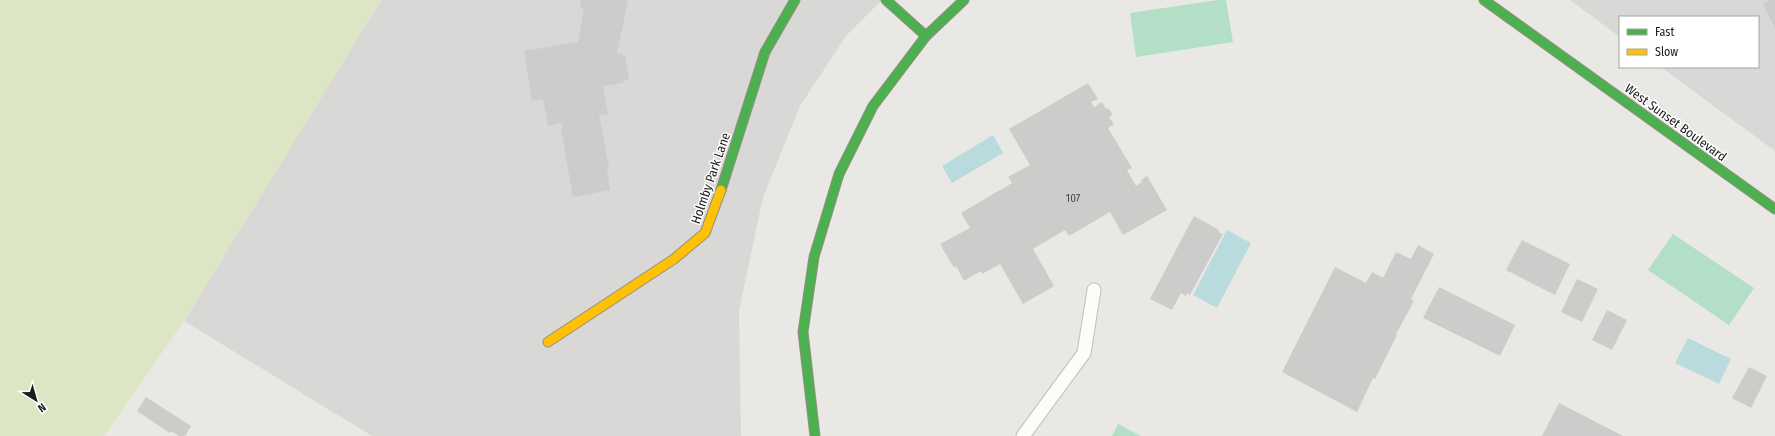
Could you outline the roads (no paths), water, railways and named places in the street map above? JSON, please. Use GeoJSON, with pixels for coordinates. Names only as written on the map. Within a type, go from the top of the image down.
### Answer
{"type":"FeatureCollection","features":[{"type":"Feature","properties":{"kind":"main road","name":"Holmby Park Lane"},"geometry":{"type":"LineString","coordinates":[[548,342],[674,259],[705,233],[720,193],[765,52],[795,0]]}},
{"type":"Feature","properties":{"kind":"main road"},"geometry":{"type":"LineString","coordinates":[[886,0],[926,36]]}},
{"type":"Feature","properties":{"kind":"main road"},"geometry":{"type":"LineString","coordinates":[[815,436],[803,332],[814,257],[839,174],[872,106],[926,36],[964,0]]}},
{"type":"Feature","properties":{"kind":"main road","name":"West Sunset Boulevard"},"geometry":{"type":"LineString","coordinates":[[1484,0],[1775,209]]}},
{"type":"Feature","properties":{"kind":"lane"},"geometry":{"type":"LineString","coordinates":[[1023,436],[1084,353],[1094,290]]}},
{"type":"Feature","properties":{"kind":"water"},"geometry":{"type":"Polygon","coordinates":[[[993,135],[1003,153],[952,183],[942,166],[993,135]]]}},
{"type":"Feature","properties":{"kind":"water"},"geometry":{"type":"Polygon","coordinates":[[[1227,230],[1251,243],[1217,308],[1193,295],[1227,230]]]}},
{"type":"Feature","properties":{"kind":"water"},"geometry":{"type":"Polygon","coordinates":[[[1688,338],[1731,359],[1719,384],[1675,363],[1688,338]]]}}]}
